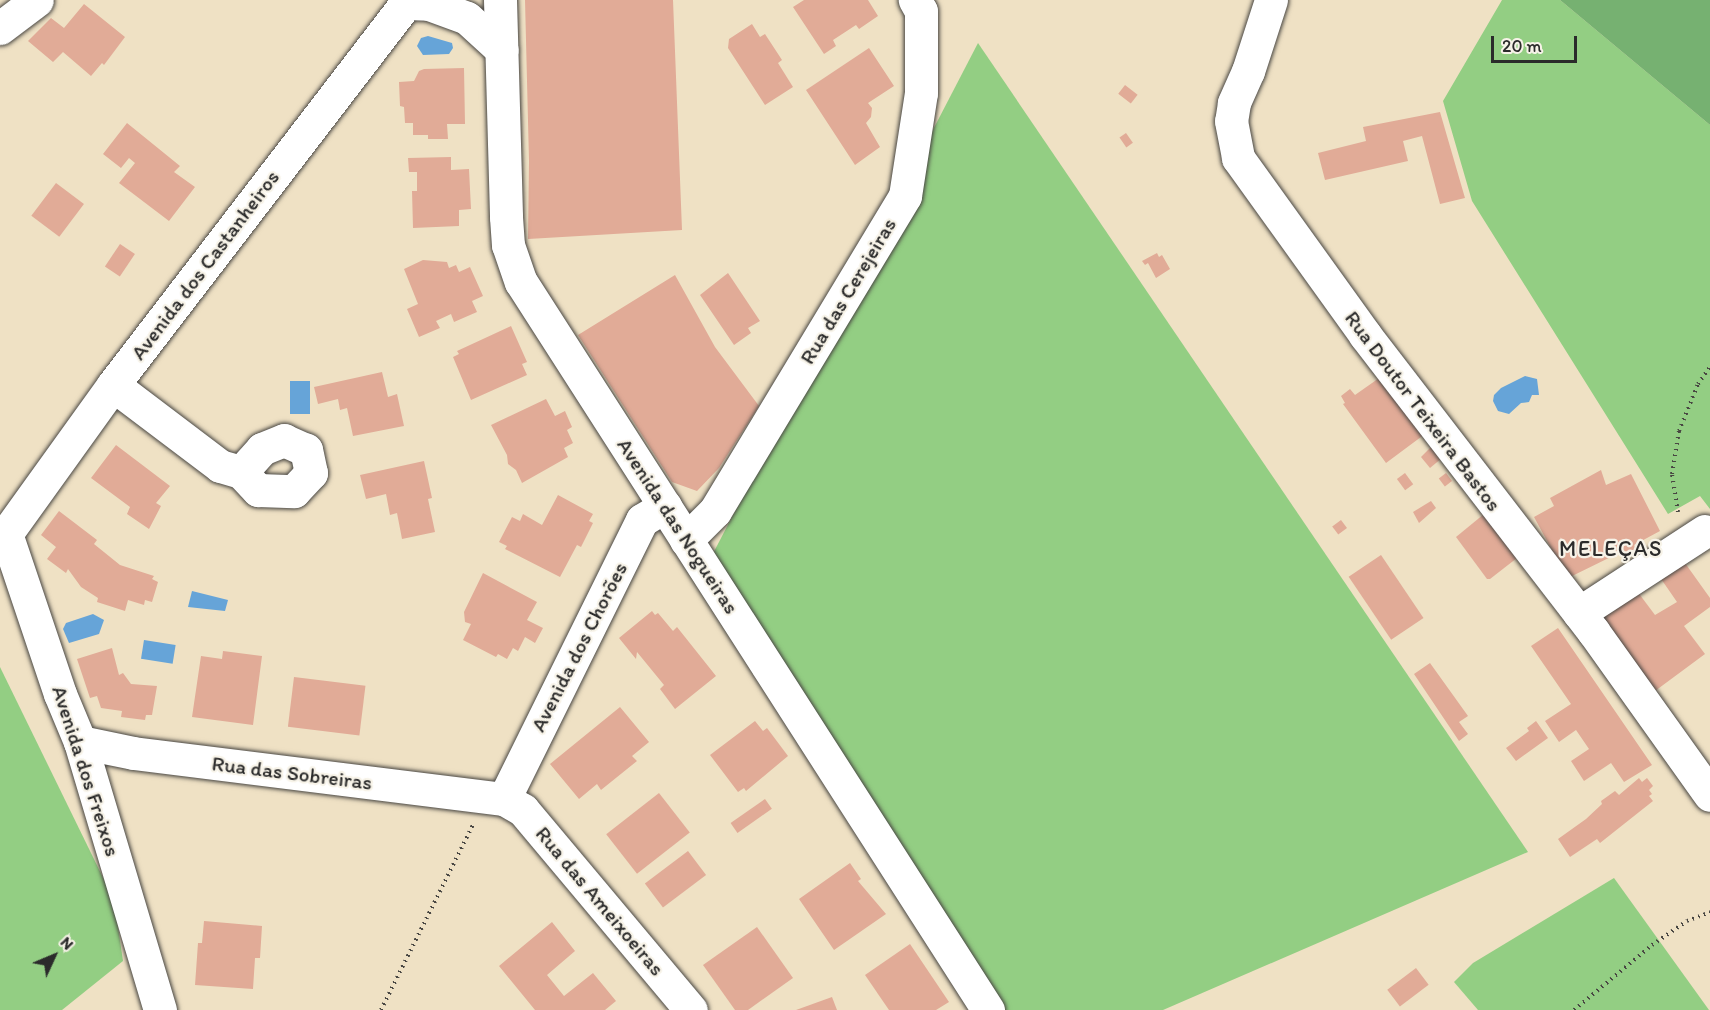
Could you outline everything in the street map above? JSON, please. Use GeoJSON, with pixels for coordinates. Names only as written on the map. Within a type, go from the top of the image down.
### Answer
{"type":"FeatureCollection","features":[{"type":"Feature","properties":{"kind":"street"},"geometry":{"type":"LineString","coordinates":[[0,28],[37,0]]}},
{"type":"Feature","properties":{"kind":"street","name":"Avenida das Nogueiras"},"geometry":{"type":"LineString","coordinates":[[500,0],[508,245],[521,282],[988,1010]]}},
{"type":"Feature","properties":{"kind":"street","name":"Rua Doutor Teixeira Bastos"},"geometry":{"type":"LineString","coordinates":[[1271,0],[1248,71],[1234,103],[1231,121],[1238,158],[1365,335],[1579,613],[1710,795]]}},
{"type":"Feature","properties":{"kind":"street"},"geometry":{"type":"LineString","coordinates":[[406,2],[429,4],[467,18],[502,50]]}},
{"type":"Feature","properties":{"kind":"street","name":"Avenida dos Castanheiros"},"geometry":{"type":"LineString","coordinates":[[6,534],[113,385],[406,2]]}},
{"type":"Feature","properties":{"kind":"street","name":"Rua das Cerejeiras"},"geometry":{"type":"LineString","coordinates":[[686,540],[715,511],[905,196],[921,93],[918,6]]}},
{"type":"Feature","properties":{"kind":"street"},"geometry":{"type":"LineString","coordinates":[[113,385],[220,466],[241,472]]}},
{"type":"Feature","properties":{"kind":"street","name":"Avenida dos Chorões"},"geometry":{"type":"LineString","coordinates":[[496,798],[642,520],[665,506]]}},
{"type":"Feature","properties":{"kind":"street","name":"Avenida dos Freixos"},"geometry":{"type":"LineString","coordinates":[[6,534],[60,694],[80,742],[160,1010]]}},
{"type":"Feature","properties":{"kind":"street"},"geometry":{"type":"LineString","coordinates":[[1579,613],[1694,538]]}},
{"type":"Feature","properties":{"kind":"street","name":"Rua das Sobreiras"},"geometry":{"type":"LineString","coordinates":[[80,742],[133,753],[496,798]]}},
{"type":"Feature","properties":{"kind":"street","name":"Rua das Ameixoeiras"},"geometry":{"type":"LineString","coordinates":[[496,798],[523,810],[691,1010]]}},
{"type":"Feature","properties":{"kind":"path"},"geometry":{"type":"LineString","coordinates":[[1694,538],[1672,474],[1679,431],[1698,384],[1710,367]]}},
{"type":"Feature","properties":{"kind":"path"},"geometry":{"type":"LineString","coordinates":[[381,1010],[496,798]]}},
{"type":"Feature","properties":{"kind":"path"},"geometry":{"type":"LineString","coordinates":[[1574,1010],[1652,945],[1687,921],[1710,912]]}},
{"type":"Feature","properties":{"kind":"green space"},"geometry":{"type":"Polygon","coordinates":[[[1502,0],[1560,0],[1710,125],[1710,509],[1700,496],[1668,514],[1472,201],[1443,101],[1502,0]]]}},
{"type":"Feature","properties":{"kind":"green space"},"geometry":{"type":"Polygon","coordinates":[[[1560,0],[1710,0],[1710,125],[1560,0]]]}},
{"type":"Feature","properties":{"kind":"green space"},"geometry":{"type":"Polygon","coordinates":[[[978,43],[1528,852],[1163,1010],[969,1010],[706,567],[978,43]]]}},
{"type":"Feature","properties":{"kind":"green space"},"geometry":{"type":"Polygon","coordinates":[[[0,667],[114,900],[123,961],[62,1010],[0,1010],[0,667]]]}},
{"type":"Feature","properties":{"kind":"green space"},"geometry":{"type":"Polygon","coordinates":[[[1614,878],[1709,1010],[1478,1010],[1454,982],[1473,963],[1614,878]]]}},
{"type":"Feature","properties":{"kind":"water"},"geometry":{"type":"Polygon","coordinates":[[[428,36],[452,43],[453,48],[449,54],[423,55],[417,46],[421,38],[428,36]]]}},
{"type":"Feature","properties":{"kind":"water"},"geometry":{"type":"Polygon","coordinates":[[[1525,376],[1537,379],[1539,395],[1532,395],[1529,402],[1521,403],[1509,414],[1498,411],[1493,401],[1494,395],[1501,388],[1525,376]]]}},
{"type":"Feature","properties":{"kind":"water"},"geometry":{"type":"Polygon","coordinates":[[[290,381],[310,381],[310,414],[290,414],[290,381]]]}},
{"type":"Feature","properties":{"kind":"water"},"geometry":{"type":"Polygon","coordinates":[[[192,591],[228,600],[225,611],[188,607],[192,591]]]}},
{"type":"Feature","properties":{"kind":"water"},"geometry":{"type":"Polygon","coordinates":[[[93,614],[104,620],[99,634],[69,643],[63,629],[66,623],[93,614]]]}},
{"type":"Feature","properties":{"kind":"water"},"geometry":{"type":"Polygon","coordinates":[[[144,640],[176,645],[173,664],[141,659],[144,640]]]}},
{"type":"Feature","properties":{"kind":"building"},"geometry":{"type":"Polygon","coordinates":[[[525,0],[673,0],[682,230],[528,239],[529,161],[525,0]]]}},
{"type":"Feature","properties":{"kind":"building"},"geometry":{"type":"Polygon","coordinates":[[[804,0],[868,0],[878,16],[859,29],[856,25],[833,40],[836,46],[824,54],[793,7],[804,0]]]}},
{"type":"Feature","properties":{"kind":"building"},"geometry":{"type":"Polygon","coordinates":[[[84,4],[125,37],[104,65],[102,63],[91,76],[63,52],[53,62],[28,41],[51,18],[64,28],[84,4]]]}},
{"type":"Feature","properties":{"kind":"building"},"geometry":{"type":"Polygon","coordinates":[[[752,24],[760,37],[765,34],[782,60],[778,63],[793,87],[765,105],[728,48],[729,39],[752,24]]]}},
{"type":"Feature","properties":{"kind":"building"},"geometry":{"type":"Polygon","coordinates":[[[869,48],[894,86],[868,103],[872,108],[871,117],[866,123],[880,147],[855,165],[806,90],[869,48]]]}},
{"type":"Feature","properties":{"kind":"building"},"geometry":{"type":"Polygon","coordinates":[[[464,68],[465,124],[447,124],[448,139],[428,139],[428,135],[413,135],[413,123],[405,123],[404,107],[400,106],[399,82],[414,81],[419,71],[424,69],[464,68]]]}},
{"type":"Feature","properties":{"kind":"building"},"geometry":{"type":"Polygon","coordinates":[[[1125,85],[1138,95],[1131,104],[1118,94],[1125,85]]]}},
{"type":"Feature","properties":{"kind":"building"},"geometry":{"type":"Polygon","coordinates":[[[1440,112],[1465,198],[1440,204],[1422,136],[1403,141],[1408,161],[1325,180],[1318,153],[1366,141],[1363,127],[1440,112]]]}},
{"type":"Feature","properties":{"kind":"building"},"geometry":{"type":"Polygon","coordinates":[[[127,123],[180,166],[174,172],[195,187],[169,221],[119,183],[135,163],[129,158],[121,168],[103,154],[127,123]]]}},
{"type":"Feature","properties":{"kind":"building"},"geometry":{"type":"Polygon","coordinates":[[[1126,133],[1133,143],[1126,147],[1119,138],[1126,133]]]}},
{"type":"Feature","properties":{"kind":"building"},"geometry":{"type":"Polygon","coordinates":[[[451,157],[451,170],[469,169],[471,209],[459,210],[459,226],[413,228],[412,191],[417,191],[417,172],[409,172],[408,158],[451,157]]]}},
{"type":"Feature","properties":{"kind":"building"},"geometry":{"type":"Polygon","coordinates":[[[56,183],[84,204],[59,237],[31,216],[56,183]]]}},
{"type":"Feature","properties":{"kind":"building"},"geometry":{"type":"Polygon","coordinates":[[[120,244],[135,254],[120,276],[105,266],[120,244]]]}},
{"type":"Feature","properties":{"kind":"building"},"geometry":{"type":"Polygon","coordinates":[[[1157,253],[1159,257],[1162,255],[1170,269],[1156,278],[1148,263],[1145,265],[1142,261],[1157,253]]]}},
{"type":"Feature","properties":{"kind":"building"},"geometry":{"type":"Polygon","coordinates":[[[423,260],[447,262],[449,268],[456,265],[459,272],[470,267],[483,296],[472,301],[477,312],[454,322],[451,314],[436,321],[440,328],[419,337],[407,309],[418,304],[404,269],[423,260]]]}},
{"type":"Feature","properties":{"kind":"building"},"geometry":{"type":"Polygon","coordinates":[[[728,273],[760,321],[748,328],[751,333],[734,345],[700,295],[728,273]]]}},
{"type":"Feature","properties":{"kind":"building"},"geometry":{"type":"Polygon","coordinates":[[[675,275],[715,347],[759,406],[719,468],[697,491],[672,482],[578,335],[675,275]]]}},
{"type":"Feature","properties":{"kind":"building"},"geometry":{"type":"Polygon","coordinates":[[[511,326],[527,362],[522,364],[527,375],[471,400],[453,357],[459,354],[457,351],[511,326]]]}},
{"type":"Feature","properties":{"kind":"building"},"geometry":{"type":"Polygon","coordinates":[[[382,372],[388,397],[397,394],[404,426],[353,436],[347,408],[340,410],[338,399],[318,404],[314,387],[382,372]]]}},
{"type":"Feature","properties":{"kind":"building"},"geometry":{"type":"Polygon","coordinates":[[[1382,376],[1425,434],[1386,463],[1343,404],[1345,403],[1341,396],[1350,389],[1355,395],[1382,376]]]}},
{"type":"Feature","properties":{"kind":"building"},"geometry":{"type":"Polygon","coordinates":[[[546,399],[555,416],[565,411],[572,427],[567,430],[573,443],[564,448],[568,457],[522,483],[516,470],[508,464],[507,455],[491,425],[546,399]]]}},
{"type":"Feature","properties":{"kind":"building"},"geometry":{"type":"Polygon","coordinates":[[[116,445],[170,486],[156,503],[161,506],[149,529],[127,514],[130,507],[91,478],[116,445]]]}},
{"type":"Feature","properties":{"kind":"building"},"geometry":{"type":"Polygon","coordinates":[[[1433,445],[1442,458],[1430,468],[1421,457],[1433,445]]]}},
{"type":"Feature","properties":{"kind":"building"},"geometry":{"type":"Polygon","coordinates":[[[424,461],[432,498],[428,499],[435,532],[402,539],[397,513],[390,515],[386,494],[366,499],[360,475],[424,461]]]}},
{"type":"Feature","properties":{"kind":"building"},"geometry":{"type":"Polygon","coordinates":[[[1601,470],[1606,485],[1631,474],[1660,531],[1634,545],[1638,553],[1626,558],[1623,551],[1568,578],[1547,554],[1552,550],[1534,517],[1554,506],[1550,498],[1601,470]]]}},
{"type":"Feature","properties":{"kind":"building"},"geometry":{"type":"Polygon","coordinates":[[[1405,473],[1413,484],[1405,490],[1397,479],[1405,473]]]}},
{"type":"Feature","properties":{"kind":"building"},"geometry":{"type":"Polygon","coordinates":[[[1446,473],[1452,481],[1445,486],[1439,478],[1446,473]]]}},
{"type":"Feature","properties":{"kind":"building"},"geometry":{"type":"Polygon","coordinates":[[[558,495],[593,514],[589,521],[593,523],[581,547],[577,545],[560,577],[505,549],[507,546],[499,542],[512,517],[520,521],[523,514],[542,525],[558,495]]]}},
{"type":"Feature","properties":{"kind":"building"},"geometry":{"type":"Polygon","coordinates":[[[1431,501],[1436,508],[1419,523],[1413,512],[1431,501]]]}},
{"type":"Feature","properties":{"kind":"building"},"geometry":{"type":"Polygon","coordinates":[[[59,511],[97,540],[94,544],[120,565],[154,576],[152,579],[158,582],[152,602],[145,600],[144,605],[128,600],[125,611],[97,602],[98,598],[81,587],[68,569],[66,573],[47,559],[56,547],[41,535],[59,511]]]}},
{"type":"Feature","properties":{"kind":"building"},"geometry":{"type":"Polygon","coordinates":[[[1484,514],[1517,558],[1490,579],[1487,579],[1456,537],[1484,514]]]}},
{"type":"Feature","properties":{"kind":"building"},"geometry":{"type":"Polygon","coordinates":[[[1341,520],[1347,528],[1338,535],[1332,527],[1341,520]]]}},
{"type":"Feature","properties":{"kind":"building"},"geometry":{"type":"Polygon","coordinates":[[[1381,555],[1423,618],[1391,640],[1349,577],[1381,555]]]}},
{"type":"Feature","properties":{"kind":"building"},"geometry":{"type":"Polygon","coordinates":[[[1680,556],[1710,598],[1710,607],[1684,626],[1705,654],[1655,691],[1600,617],[1637,591],[1655,615],[1677,602],[1657,573],[1680,556]]]}},
{"type":"Feature","properties":{"kind":"building"},"geometry":{"type":"Polygon","coordinates":[[[483,573],[537,602],[527,620],[543,628],[535,643],[525,637],[518,651],[513,648],[507,659],[498,654],[496,657],[463,640],[471,624],[465,622],[464,612],[483,573]]]}},
{"type":"Feature","properties":{"kind":"building"},"geometry":{"type":"Polygon","coordinates":[[[652,611],[655,615],[658,613],[673,631],[677,627],[716,676],[675,709],[660,689],[664,685],[637,652],[636,659],[619,638],[652,611]]]}},
{"type":"Feature","properties":{"kind":"building"},"geometry":{"type":"Polygon","coordinates":[[[1558,628],[1652,765],[1624,782],[1611,763],[1584,781],[1571,761],[1589,749],[1576,730],[1559,742],[1545,721],[1571,704],[1531,646],[1558,628]]]}},
{"type":"Feature","properties":{"kind":"building"},"geometry":{"type":"Polygon","coordinates":[[[112,648],[119,675],[123,673],[131,684],[157,686],[152,715],[146,715],[145,720],[121,717],[122,711],[101,708],[97,696],[90,698],[77,659],[112,648]]]}},
{"type":"Feature","properties":{"kind":"building"},"geometry":{"type":"Polygon","coordinates":[[[223,651],[262,656],[253,725],[192,717],[201,656],[222,659],[223,651]]]}},
{"type":"Feature","properties":{"kind":"building"},"geometry":{"type":"Polygon","coordinates":[[[1430,663],[1468,716],[1459,722],[1468,734],[1459,741],[1414,674],[1430,663]]]}},
{"type":"Feature","properties":{"kind":"building"},"geometry":{"type":"Polygon","coordinates":[[[294,677],[365,686],[359,735],[288,727],[294,677]]]}},
{"type":"Feature","properties":{"kind":"building"},"geometry":{"type":"Polygon","coordinates":[[[620,707],[649,742],[632,756],[637,761],[601,790],[597,784],[579,799],[550,764],[620,707]]]}},
{"type":"Feature","properties":{"kind":"building"},"geometry":{"type":"Polygon","coordinates":[[[755,721],[763,731],[767,728],[788,756],[746,791],[744,788],[738,792],[710,755],[755,721]]]}},
{"type":"Feature","properties":{"kind":"building"},"geometry":{"type":"Polygon","coordinates":[[[1536,721],[1548,738],[1516,761],[1506,748],[1529,731],[1527,728],[1536,721]]]}},
{"type":"Feature","properties":{"kind":"building"},"geometry":{"type":"Polygon","coordinates":[[[1639,778],[1642,782],[1647,778],[1653,786],[1649,790],[1652,794],[1649,796],[1653,801],[1600,843],[1597,839],[1570,857],[1558,839],[1586,819],[1602,804],[1601,801],[1615,791],[1619,795],[1639,778]]]}},
{"type":"Feature","properties":{"kind":"building"},"geometry":{"type":"Polygon","coordinates":[[[659,793],[690,832],[637,874],[606,834],[659,793]]]}},
{"type":"Feature","properties":{"kind":"building"},"geometry":{"type":"Polygon","coordinates":[[[765,799],[772,809],[737,833],[731,823],[765,799]]]}},
{"type":"Feature","properties":{"kind":"building"},"geometry":{"type":"Polygon","coordinates":[[[688,851],[706,875],[663,907],[645,883],[688,851]]]}},
{"type":"Feature","properties":{"kind":"building"},"geometry":{"type":"Polygon","coordinates":[[[850,863],[861,879],[858,881],[886,914],[834,950],[799,899],[850,863]]]}},
{"type":"Feature","properties":{"kind":"building"},"geometry":{"type":"Polygon","coordinates":[[[204,921],[262,926],[260,958],[255,958],[253,989],[195,985],[198,943],[202,943],[204,921]]]}},
{"type":"Feature","properties":{"kind":"building"},"geometry":{"type":"Polygon","coordinates":[[[552,922],[575,951],[547,975],[564,996],[593,973],[616,1001],[605,1010],[535,1010],[499,966],[552,922]]]}},
{"type":"Feature","properties":{"kind":"building"},"geometry":{"type":"Polygon","coordinates":[[[757,927],[793,978],[748,1010],[735,1010],[703,965],[757,927]]]}},
{"type":"Feature","properties":{"kind":"building"},"geometry":{"type":"Polygon","coordinates":[[[910,944],[949,1002],[936,1010],[889,1010],[865,975],[910,944]]]}},
{"type":"Feature","properties":{"kind":"building"},"geometry":{"type":"Polygon","coordinates":[[[1416,968],[1429,985],[1400,1006],[1387,990],[1416,968]]]}},
{"type":"Feature","properties":{"kind":"building"},"geometry":{"type":"Polygon","coordinates":[[[832,997],[837,1010],[796,1010],[832,997]]]}},
{"type":"Feature","properties":{"kind":"district","name":"MELEÇAS"},"geometry":{"type":"Point","coordinates":[1611,549]}}]}
